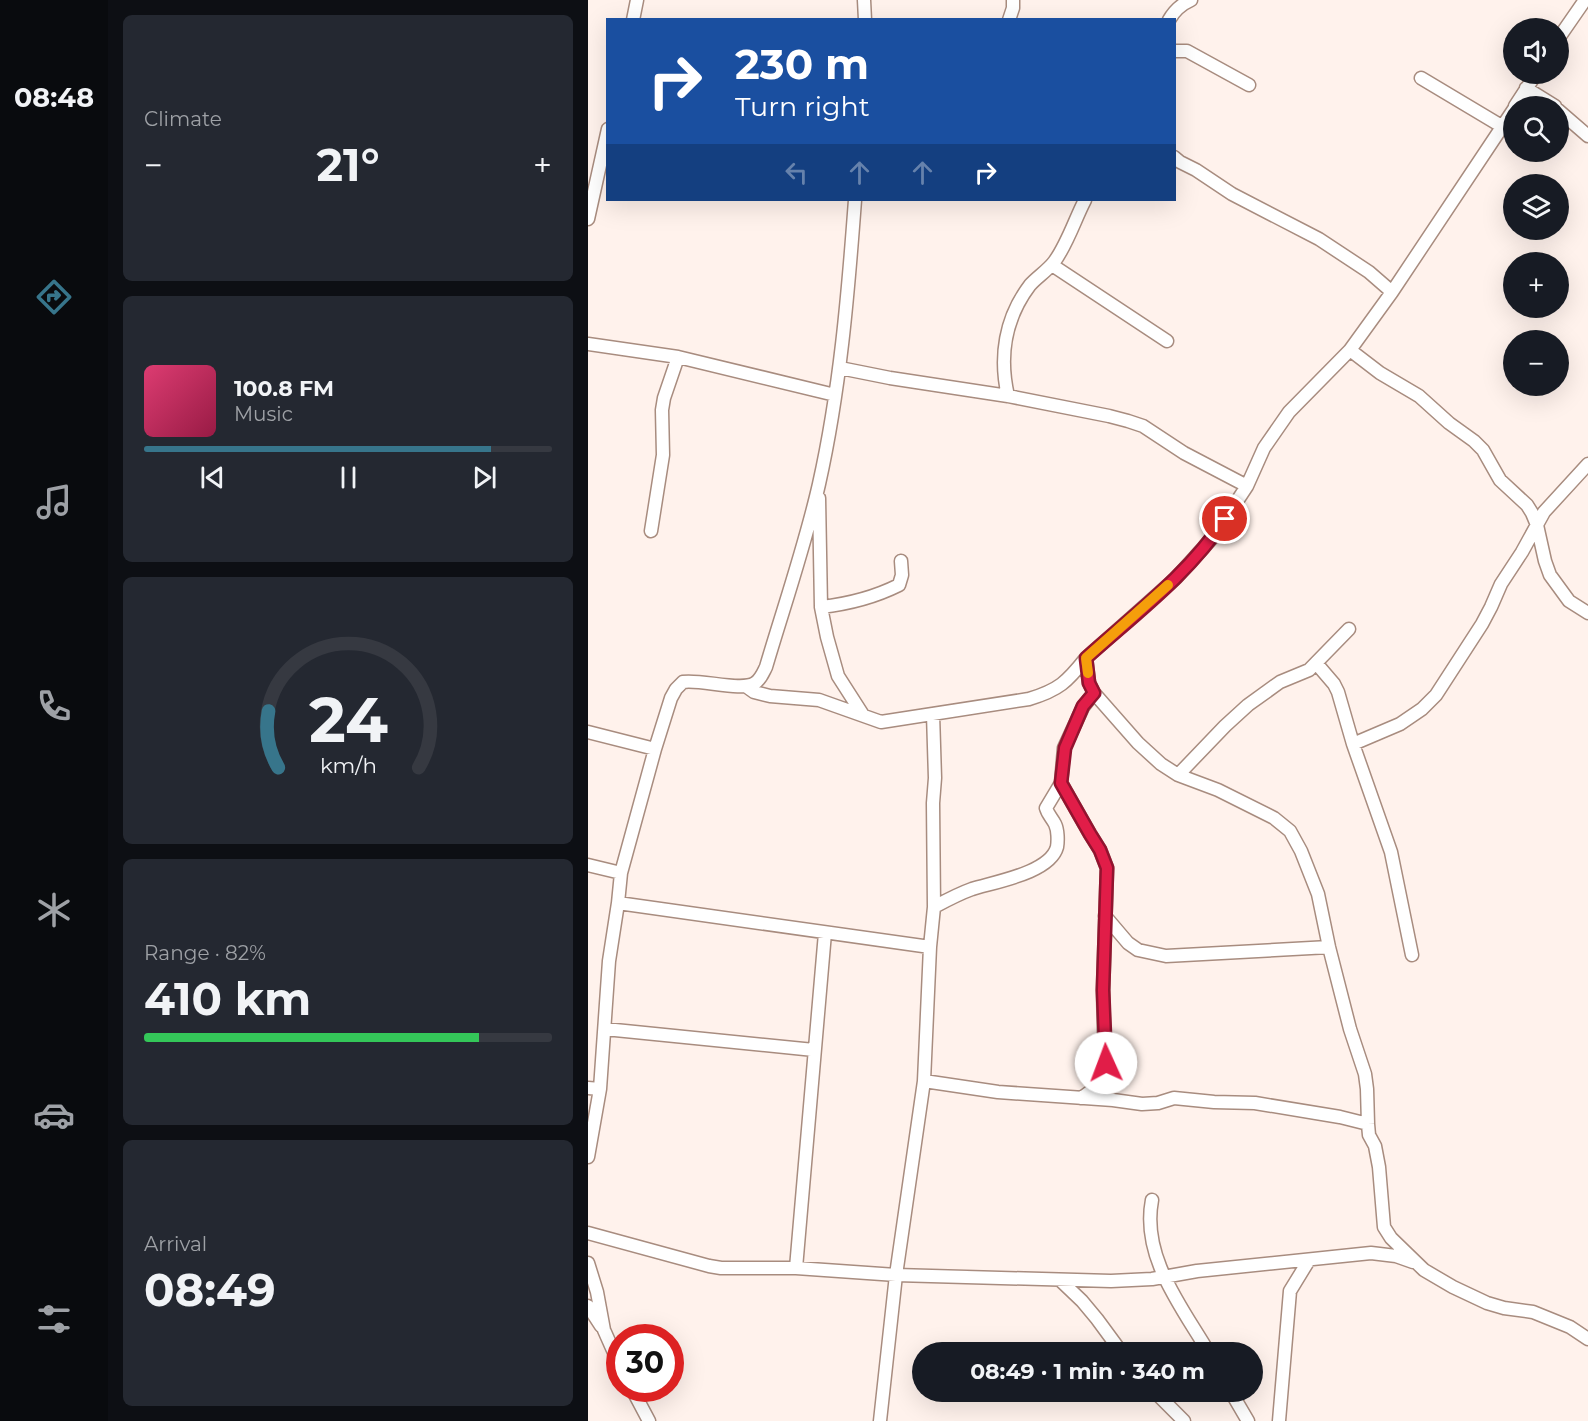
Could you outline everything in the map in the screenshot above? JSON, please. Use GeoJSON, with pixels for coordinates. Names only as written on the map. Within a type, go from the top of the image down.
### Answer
{"type":"FeatureCollection","features":[{"type":"Feature","properties":{"kind":"street"},"geometry":{"type":"LineString","coordinates":[[633,18],[637,0]]}},
{"type":"Feature","properties":{"kind":"street"},"geometry":{"type":"LineString","coordinates":[[864,0],[865,18]]}},
{"type":"Feature","properties":{"kind":"street"},"geometry":{"type":"LineString","coordinates":[[1010,18],[1013,0]]}},
{"type":"Feature","properties":{"kind":"street"},"geometry":{"type":"LineString","coordinates":[[1171,18],[1184,3],[1191,0]]}},
{"type":"Feature","properties":{"kind":"street"},"geometry":{"type":"LineString","coordinates":[[1569,23],[1585,0]]}},
{"type":"Feature","properties":{"kind":"street"},"geometry":{"type":"LineString","coordinates":[[1176,51],[1187,51],[1249,85]]}},
{"type":"Feature","properties":{"kind":"street"},"geometry":{"type":"LineString","coordinates":[[588,1157],[594,1089],[604,1029],[609,961],[621,873],[655,749],[676,689],[683,682],[747,687],[754,692],[770,696],[819,700],[881,722],[1029,699],[1062,685],[1086,658],[1176,578],[1214,536],[1247,486],[1264,448],[1289,412],[1350,350],[1392,292],[1503,127],[1421,78]]}},
{"type":"Feature","properties":{"kind":"street"},"geometry":{"type":"LineString","coordinates":[[1521,96],[1529,84]]}},
{"type":"Feature","properties":{"kind":"street"},"geometry":{"type":"LineString","coordinates":[[1526,88],[1539,96]]}},
{"type":"Feature","properties":{"kind":"street"},"geometry":{"type":"LineString","coordinates":[[1569,120],[1588,136]]}},
{"type":"Feature","properties":{"kind":"street"},"geometry":{"type":"LineString","coordinates":[[588,219],[606,138]]}},
{"type":"Feature","properties":{"kind":"street"},"geometry":{"type":"LineString","coordinates":[[1176,159],[1232,194],[1319,238],[1369,272],[1392,292]]}},
{"type":"Feature","properties":{"kind":"street"},"geometry":{"type":"LineString","coordinates":[[747,687],[761,677],[766,668],[800,556],[819,483],[840,368],[855,201]]}},
{"type":"Feature","properties":{"kind":"street"},"geometry":{"type":"LineString","coordinates":[[1008,396],[1003,360],[1004,346],[1012,317],[1032,283],[1052,265],[1085,201]]}},
{"type":"Feature","properties":{"kind":"street"},"geometry":{"type":"LineString","coordinates":[[1052,265],[1167,341]]}},
{"type":"Feature","properties":{"kind":"street"},"geometry":{"type":"LineString","coordinates":[[588,344],[678,357],[835,395]]}},
{"type":"Feature","properties":{"kind":"street"},"geometry":{"type":"LineString","coordinates":[[1350,350],[1380,373],[1419,396],[1483,450],[1500,480],[1527,505],[1532,513],[1550,575],[1569,601],[1588,613]]}},
{"type":"Feature","properties":{"kind":"street"},"geometry":{"type":"LineString","coordinates":[[651,531],[663,455],[662,410],[678,357]]}},
{"type":"Feature","properties":{"kind":"street"},"geometry":{"type":"LineString","coordinates":[[840,368],[1008,396],[1109,416],[1143,426],[1184,453],[1247,486]]}},
{"type":"Feature","properties":{"kind":"street"},"geometry":{"type":"LineString","coordinates":[[1353,744],[1400,724],[1422,709],[1436,695],[1482,624],[1501,584],[1544,512],[1588,464]]}},
{"type":"Feature","properties":{"kind":"street"},"geometry":{"type":"LineString","coordinates":[[819,483],[821,607],[838,676],[863,715]]}},
{"type":"Feature","properties":{"kind":"street"},"geometry":{"type":"LineString","coordinates":[[821,607],[866,598],[899,585],[902,575],[901,561]]}},
{"type":"Feature","properties":{"kind":"street"},"geometry":{"type":"LineString","coordinates":[[1178,775],[1248,705],[1280,682],[1309,669],[1349,629]]}},
{"type":"Feature","properties":{"kind":"street"},"geometry":{"type":"LineString","coordinates":[[1086,658],[1089,683],[1094,693],[1138,743],[1161,764],[1178,775],[1218,790],[1274,818],[1290,831],[1301,851],[1318,894],[1350,1029],[1365,1074],[1368,1124],[1379,1167],[1384,1227],[1391,1238],[1415,1263],[1441,1281],[1487,1303],[1533,1312],[1570,1327],[1588,1339]]}},
{"type":"Feature","properties":{"kind":"street"},"geometry":{"type":"LineString","coordinates":[[1316,663],[1334,684],[1390,852],[1412,955]]}},
{"type":"Feature","properties":{"kind":"street"},"geometry":{"type":"LineString","coordinates":[[934,907],[954,896],[1035,869],[1049,859],[1057,848],[1058,835],[1056,824],[1046,808],[1061,783],[1065,748],[1083,706],[1094,693]]}},
{"type":"Feature","properties":{"kind":"street"},"geometry":{"type":"LineString","coordinates":[[880,1421],[896,1275],[924,1081],[934,907],[933,714]]}},
{"type":"Feature","properties":{"kind":"street"},"geometry":{"type":"LineString","coordinates":[[588,732],[655,749]]}},
{"type":"Feature","properties":{"kind":"street"},"geometry":{"type":"LineString","coordinates":[[1061,783],[1106,861],[1103,990],[1105,1073],[1104,1080],[1081,1098]]}},
{"type":"Feature","properties":{"kind":"street"},"geometry":{"type":"LineString","coordinates":[[588,865],[621,873]]}},
{"type":"Feature","properties":{"kind":"street"},"geometry":{"type":"LineString","coordinates":[[618,903],[930,947]]}},
{"type":"Feature","properties":{"kind":"street"},"geometry":{"type":"LineString","coordinates":[[1105,916],[1128,944],[1138,950],[1166,956],[1329,947]]}},
{"type":"Feature","properties":{"kind":"street"},"geometry":{"type":"LineString","coordinates":[[796,1268],[825,933]]}},
{"type":"Feature","properties":{"kind":"street"},"geometry":{"type":"LineString","coordinates":[[604,1029],[814,1050]]}},
{"type":"Feature","properties":{"kind":"street"},"geometry":{"type":"LineString","coordinates":[[924,1081],[998,1092],[1150,1104],[1174,1098],[1255,1104],[1340,1117],[1368,1124]]}},
{"type":"Feature","properties":{"kind":"street"},"geometry":{"type":"LineString","coordinates":[[1152,1200],[1151,1240],[1164,1277],[1202,1342]]}},
{"type":"Feature","properties":{"kind":"street"},"geometry":{"type":"LineString","coordinates":[[588,1233],[721,1268],[796,1268],[896,1275],[1152,1280],[1197,1271],[1371,1253],[1396,1256],[1415,1263]]}},
{"type":"Feature","properties":{"kind":"street"},"geometry":{"type":"LineString","coordinates":[[1279,1421],[1290,1291],[1310,1260]]}},
{"type":"Feature","properties":{"kind":"street"},"geometry":{"type":"LineString","coordinates":[[588,1263],[597,1292],[604,1330]]}},
{"type":"Feature","properties":{"kind":"street"},"geometry":{"type":"LineString","coordinates":[[1060,1280],[1097,1319],[1114,1342]]}},
{"type":"Feature","properties":{"kind":"street"},"geometry":{"type":"LineString","coordinates":[[588,1306],[606,1334]]}},
{"type":"Feature","properties":{"kind":"street"},"geometry":{"type":"LineString","coordinates":[[639,1402],[649,1421]]}},
{"type":"Feature","properties":{"kind":"street"},"geometry":{"type":"LineString","coordinates":[[1165,1402],[1184,1421]]}},
{"type":"Feature","properties":{"kind":"street"},"geometry":{"type":"LineString","coordinates":[[1237,1402],[1248,1421]]}},
{"type":"Feature","properties":{"kind":"slow traffic"},"geometry":{"type":"LineString","coordinates":[[1088,673],[1086,658],[1168,585]]}},
{"type":"Feature","properties":{"kind":"route"},"geometry":{"type":"LineString","coordinates":[[1106,1063],[1103,990],[1107,868],[1106,861],[1061,783],[1065,748],[1083,706],[1094,693],[1089,683],[1086,658],[1176,578],[1214,536],[1225,519]]}}]}
